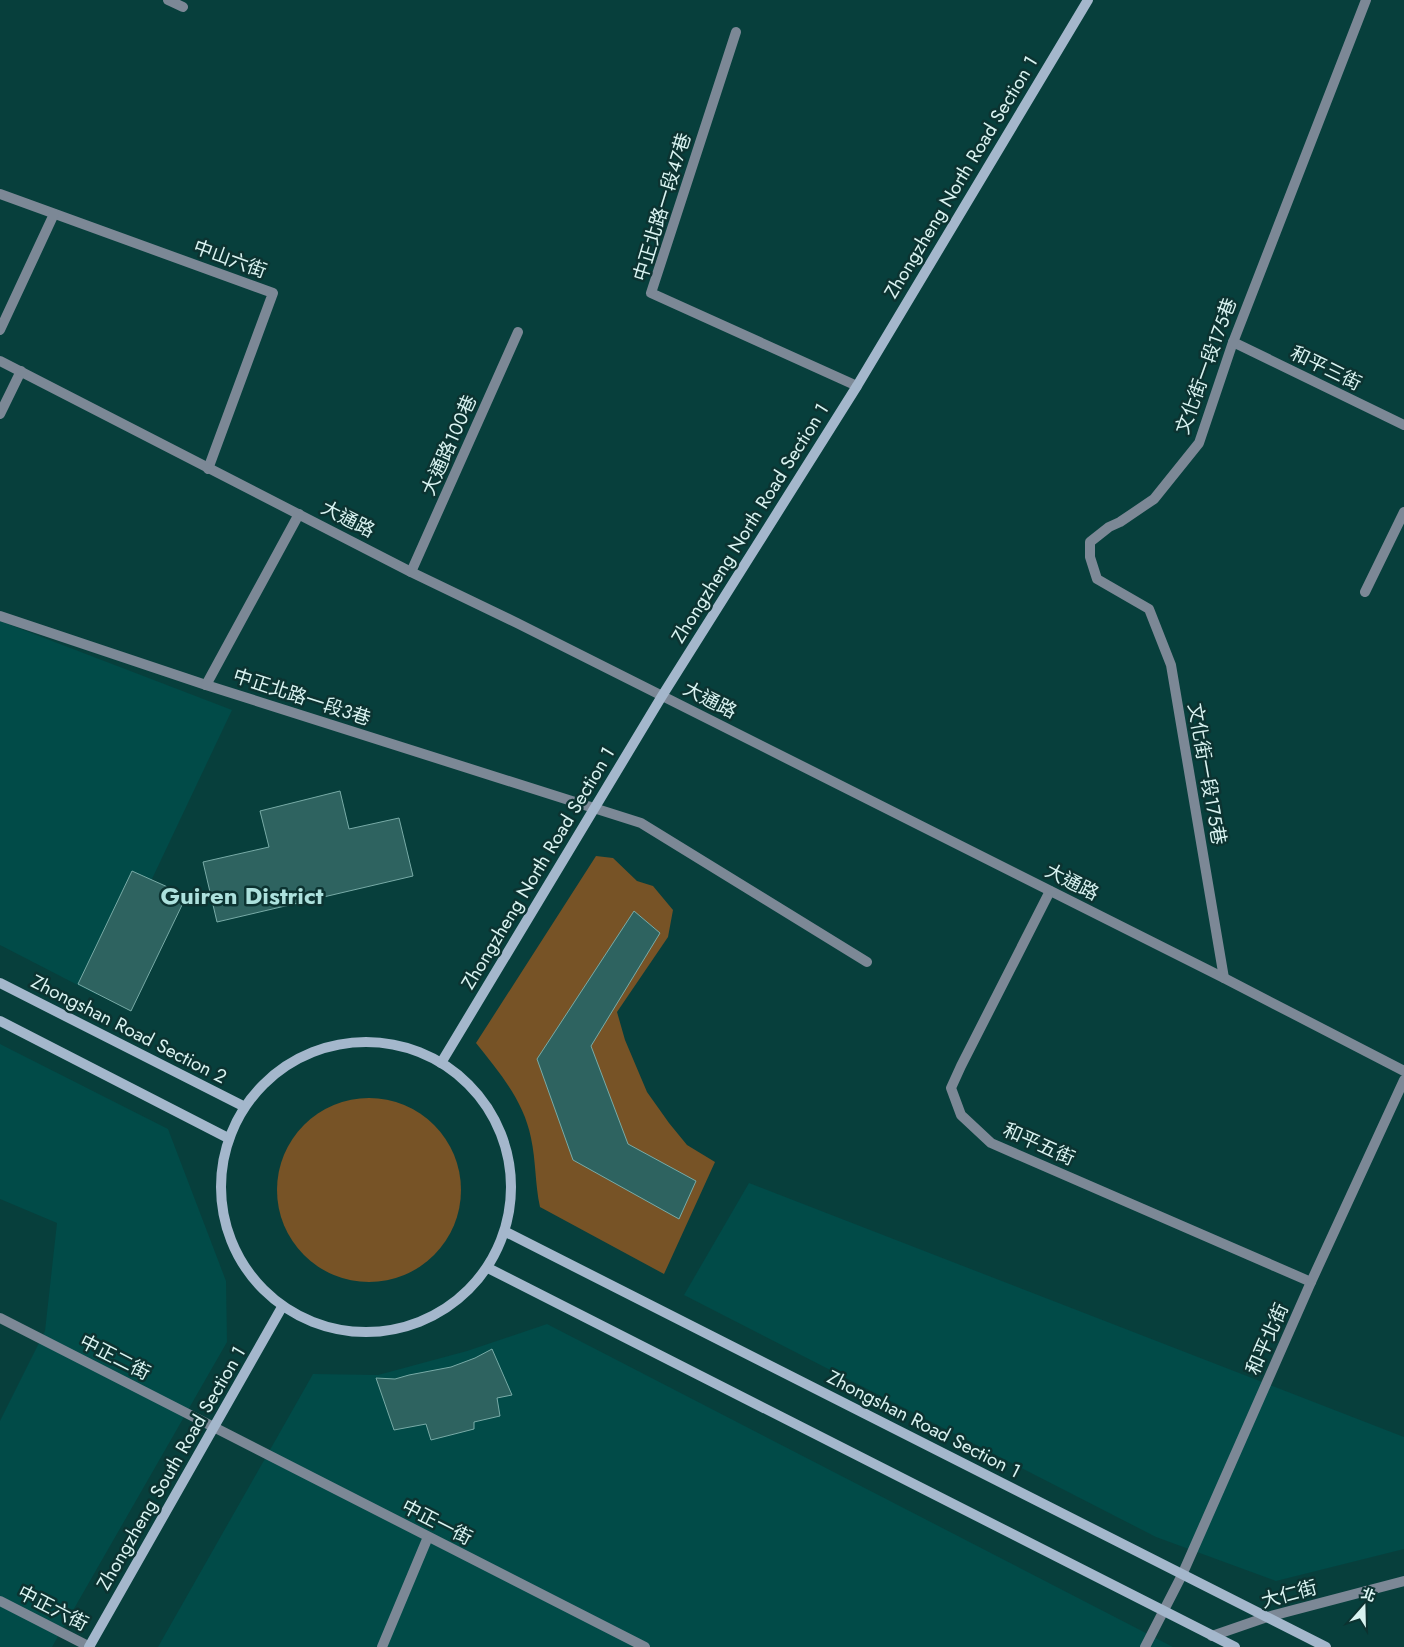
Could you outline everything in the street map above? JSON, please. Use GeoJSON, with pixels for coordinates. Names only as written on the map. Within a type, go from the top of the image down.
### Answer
{"type":"FeatureCollection","features":[{"type":"Feature","properties":{"kind":"main road","name":"Zhongzheng North Road Section 1"},"geometry":{"type":"LineString","coordinates":[[440,1063],[662,696],[857,386],[1088,0]]}},
{"type":"Feature","properties":{"kind":"main road","name":"Zhongshan Road Section 2"},"geometry":{"type":"LineString","coordinates":[[0,983],[243,1106]]}},
{"type":"Feature","properties":{"kind":"main road"},"geometry":{"type":"LineString","coordinates":[[0,1021],[228,1138]]}},
{"type":"Feature","properties":{"kind":"main road"},"geometry":{"type":"LineString","coordinates":[[370,1042],[394,1045],[418,1052],[440,1063],[456,1074],[484,1102],[502,1137],[508,1156],[511,1175],[510,1214],[499,1250],[488,1268],[466,1293],[440,1313],[401,1328],[377,1332],[343,1331],[311,1322],[282,1306],[258,1286],[239,1260],[226,1231],[220,1200],[220,1168],[228,1138],[243,1106],[259,1087],[291,1063],[320,1049],[344,1043],[370,1042]]}},
{"type":"Feature","properties":{"kind":"main road","name":"Zhongshan Road Section 1"},"geometry":{"type":"LineString","coordinates":[[506,1232],[1326,1647]]}},
{"type":"Feature","properties":{"kind":"main road"},"geometry":{"type":"LineString","coordinates":[[488,1268],[1234,1647]]}},
{"type":"Feature","properties":{"kind":"main road","name":"Zhongzheng South Road Section 1"},"geometry":{"type":"LineString","coordinates":[[90,1647],[282,1306]]}},
{"type":"Feature","properties":{"kind":"street"},"geometry":{"type":"LineString","coordinates":[[168,0],[182,7]]}},
{"type":"Feature","properties":{"kind":"street","name":"文化街一段175巷"},"geometry":{"type":"LineString","coordinates":[[1224,978],[1171,665],[1149,609],[1098,579],[1090,558],[1090,542],[1109,527],[1120,522],[1154,499],[1199,443],[1233,342],[1366,0]]}},
{"type":"Feature","properties":{"kind":"street","name":"中正北路一段47巷"},"geometry":{"type":"LineString","coordinates":[[736,32],[651,292],[857,386]]}},
{"type":"Feature","properties":{"kind":"street","name":"中山六街"},"geometry":{"type":"LineString","coordinates":[[0,194],[273,293],[208,468]]}},
{"type":"Feature","properties":{"kind":"street"},"geometry":{"type":"LineString","coordinates":[[0,330],[54,214]]}},
{"type":"Feature","properties":{"kind":"street","name":"大通路100巷"},"geometry":{"type":"LineString","coordinates":[[411,572],[518,332]]}},
{"type":"Feature","properties":{"kind":"street","name":"和平三街"},"geometry":{"type":"LineString","coordinates":[[1233,342],[1404,425]]}},
{"type":"Feature","properties":{"kind":"street","name":"大通路"},"geometry":{"type":"LineString","coordinates":[[0,361],[411,572],[1224,978],[1404,1071]]}},
{"type":"Feature","properties":{"kind":"street"},"geometry":{"type":"LineString","coordinates":[[0,414],[21,371]]}},
{"type":"Feature","properties":{"kind":"street"},"geometry":{"type":"LineString","coordinates":[[1365,592],[1404,512]]}},
{"type":"Feature","properties":{"kind":"street"},"geometry":{"type":"LineString","coordinates":[[206,685],[299,514]]}},
{"type":"Feature","properties":{"kind":"street","name":"中正北路一段3巷"},"geometry":{"type":"LineString","coordinates":[[0,616],[206,685],[640,823],[867,962]]}},
{"type":"Feature","properties":{"kind":"street","name":"和平五街"},"geometry":{"type":"LineString","coordinates":[[1050,891],[951,1088],[961,1115],[991,1143],[1311,1282]]}},
{"type":"Feature","properties":{"kind":"street","name":"和平北街"},"geometry":{"type":"LineString","coordinates":[[1145,1647],[1182,1575],[1311,1282],[1404,1080]]}},
{"type":"Feature","properties":{"kind":"street","name":"中正二街"},"geometry":{"type":"LineString","coordinates":[[0,1318],[214,1427]]}},
{"type":"Feature","properties":{"kind":"street","name":"中正一街"},"geometry":{"type":"LineString","coordinates":[[214,1427],[646,1647]]}},
{"type":"Feature","properties":{"kind":"street"},"geometry":{"type":"LineString","coordinates":[[382,1647],[428,1537]]}},
{"type":"Feature","properties":{"kind":"street","name":"大仁街"},"geometry":{"type":"LineString","coordinates":[[1212,1636],[1267,1617],[1404,1581]]}},
{"type":"Feature","properties":{"kind":"street","name":"中正六街"},"geometry":{"type":"LineString","coordinates":[[0,1602],[90,1647]]}},
{"type":"Feature","properties":{"kind":"shaded area"},"geometry":{"type":"Polygon","coordinates":[[[0,621],[232,710],[97,995],[0,945],[0,621]]]}},
{"type":"Feature","properties":{"kind":"shaded area"},"geometry":{"type":"Polygon","coordinates":[[[596,856],[613,858],[637,881],[653,886],[673,910],[668,937],[617,1012],[625,1040],[647,1092],[687,1145],[715,1162],[664,1274],[540,1207],[533,1147],[528,1124],[510,1088],[476,1043],[596,856]]]}},
{"type":"Feature","properties":{"kind":"shaded area"},"geometry":{"type":"Polygon","coordinates":[[[0,1044],[168,1129],[226,1281],[227,1342],[52,1647],[0,1647],[0,1421],[45,1331],[57,1223],[0,1199],[0,1044]]]}},
{"type":"Feature","properties":{"kind":"shaded area"},"geometry":{"type":"Polygon","coordinates":[[[369,1098],[387,1100],[404,1105],[434,1125],[454,1155],[459,1172],[461,1190],[459,1208],[454,1225],[434,1255],[404,1275],[387,1280],[369,1282],[351,1280],[334,1275],[304,1255],[284,1225],[279,1208],[277,1190],[279,1172],[284,1155],[304,1125],[334,1105],[351,1100],[369,1098]]]}},
{"type":"Feature","properties":{"kind":"shaded area"},"geometry":{"type":"Polygon","coordinates":[[[749,1183],[1404,1437],[1404,1549],[1276,1581],[1156,1537],[684,1295],[749,1183]]]}},
{"type":"Feature","properties":{"kind":"shaded area"},"geometry":{"type":"Polygon","coordinates":[[[547,1324],[1173,1647],[158,1647],[313,1374],[378,1375],[467,1351],[547,1324]]]}},
{"type":"Feature","properties":{"kind":"building"},"geometry":{"type":"Polygon","coordinates":[[[340,791],[349,829],[399,818],[413,876],[217,922],[203,862],[269,847],[260,811],[340,791]]]}},
{"type":"Feature","properties":{"kind":"building"},"geometry":{"type":"Polygon","coordinates":[[[132,871],[181,893],[183,903],[131,1011],[78,984],[132,871]]]}},
{"type":"Feature","properties":{"kind":"building"},"geometry":{"type":"Polygon","coordinates":[[[634,911],[660,933],[591,1046],[628,1144],[696,1181],[679,1219],[573,1160],[537,1059],[634,911]]]}},
{"type":"Feature","properties":{"kind":"building"},"geometry":{"type":"Polygon","coordinates":[[[492,1349],[512,1395],[497,1398],[500,1416],[474,1422],[474,1429],[431,1440],[426,1424],[394,1430],[376,1378],[395,1379],[451,1367],[492,1349]]]}},
{"type":"Feature","properties":{"kind":"district","name":"Guiren District"},"geometry":{"type":"Point","coordinates":[242,895]}}]}
